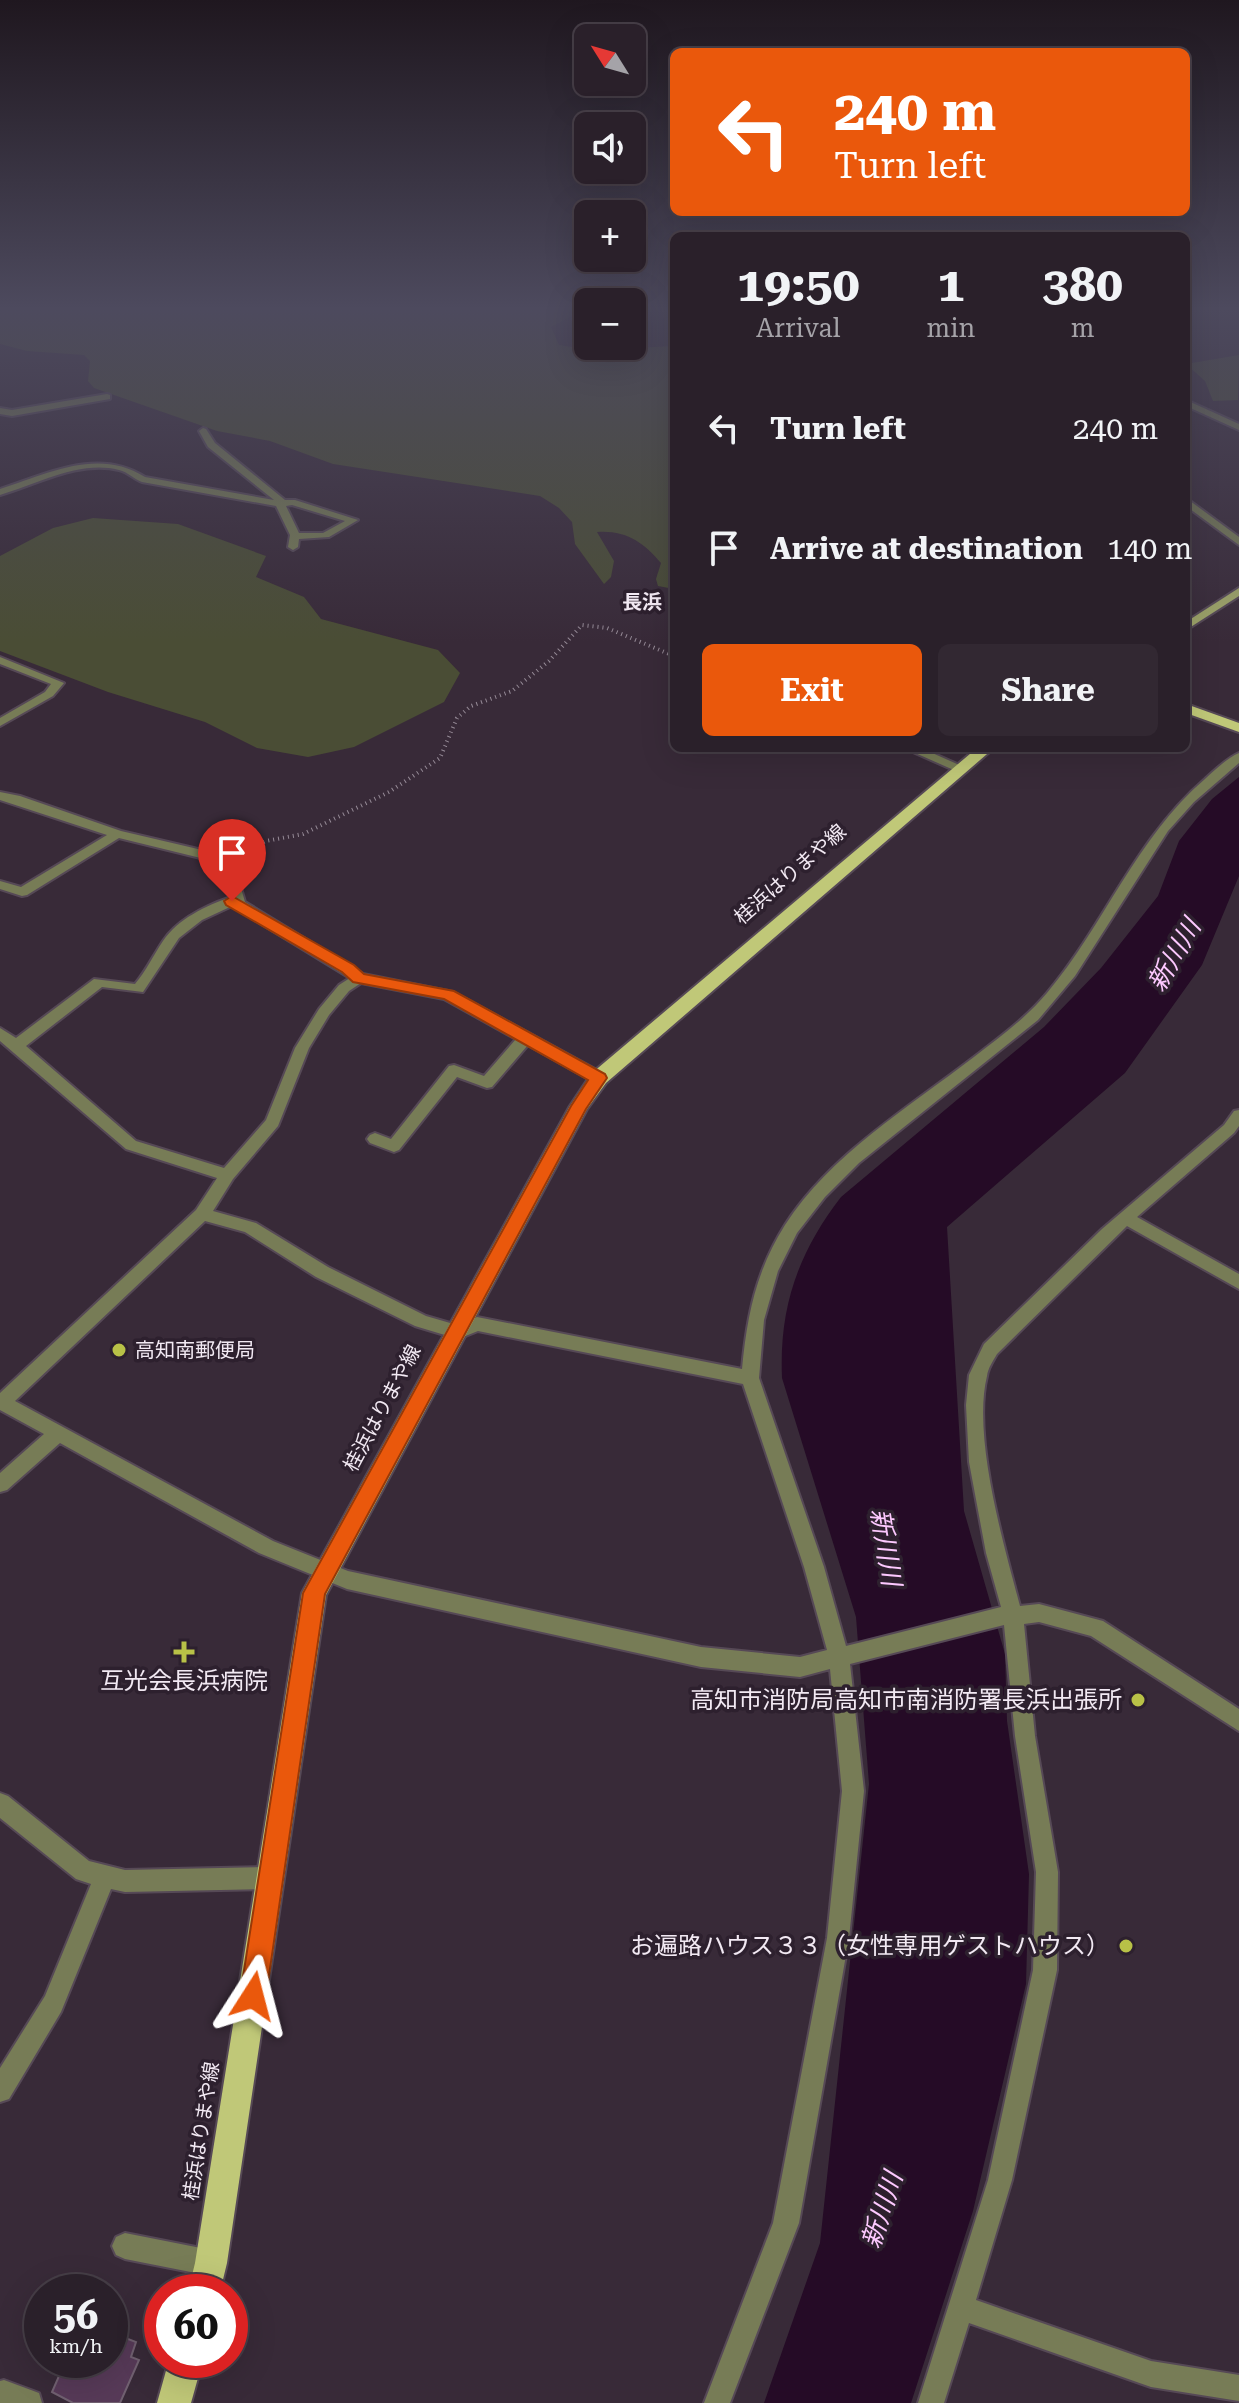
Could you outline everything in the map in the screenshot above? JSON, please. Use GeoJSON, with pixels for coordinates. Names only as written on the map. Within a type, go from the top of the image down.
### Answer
{"type":"FeatureCollection","features":[{"type":"Feature","properties":{"kind":"main road"},"geometry":{"type":"LineString","coordinates":[[1190,624],[1239,591]]}},
{"type":"Feature","properties":{"kind":"main road"},"geometry":{"type":"LineString","coordinates":[[1190,710],[1239,728]]}},
{"type":"Feature","properties":{"kind":"main road","name":"桂浜はりまや線"},"geometry":{"type":"LineString","coordinates":[[208,2274],[271,1878],[310,1605],[325,1572],[579,1106],[599,1078],[982,752]]}},
{"type":"Feature","properties":{"kind":"main road"},"geometry":{"type":"LineString","coordinates":[[174,2403],[181,2378]]}},
{"type":"Feature","properties":{"kind":"street"},"geometry":{"type":"LineString","coordinates":[[1217,417],[1239,427]]}},
{"type":"Feature","properties":{"kind":"street"},"geometry":{"type":"LineString","coordinates":[[0,492],[71,468],[115,467],[130,470],[142,479],[280,504],[292,502],[353,520],[326,537],[294,541],[280,504],[280,500],[211,445],[203,431]]}},
{"type":"Feature","properties":{"kind":"street"},"geometry":{"type":"LineString","coordinates":[[1190,504],[1239,542]]}},
{"type":"Feature","properties":{"kind":"street"},"geometry":{"type":"LineString","coordinates":[[0,660],[58,683],[49,694],[0,723]]}},
{"type":"Feature","properties":{"kind":"street"},"geometry":{"type":"LineString","coordinates":[[920,752],[960,768]]}},
{"type":"Feature","properties":{"kind":"street"},"geometry":{"type":"LineString","coordinates":[[717,2403],[786,2223],[838,1938],[853,1791],[845,1656],[750,1378],[750,1351],[767,1276],[788,1229],[820,1189],[1032,1019],[1073,972],[1165,827],[1212,778],[1239,757]]}},
{"type":"Feature","properties":{"kind":"street"},"geometry":{"type":"LineString","coordinates":[[0,796],[117,834],[227,860],[239,904]]}},
{"type":"Feature","properties":{"kind":"street"},"geometry":{"type":"LineString","coordinates":[[0,885],[22,892],[117,834]]}},
{"type":"Feature","properties":{"kind":"street"},"geometry":{"type":"LineString","coordinates":[[16,1046],[99,982],[138,989],[171,939],[182,928],[232,901],[359,978],[448,995],[599,1078]]}},
{"type":"Feature","properties":{"kind":"street"},"geometry":{"type":"LineString","coordinates":[[359,978],[344,988],[324,1012],[302,1048],[273,1122],[227,1175],[202,1214],[1,1402],[266,1547],[347,1580],[701,1657],[800,1667],[1004,1617],[1039,1613],[1096,1628],[1239,1721]]}},
{"type":"Feature","properties":{"kind":"street"},"geometry":{"type":"LineString","coordinates":[[0,1033],[131,1145],[170,1156],[199,1169],[227,1175]]}},
{"type":"Feature","properties":{"kind":"street"},"geometry":{"type":"LineString","coordinates":[[375,1139],[394,1146],[454,1070],[487,1083],[519,1044],[529,1038]]}},
{"type":"Feature","properties":{"kind":"street"},"geometry":{"type":"LineString","coordinates":[[931,2403],[1000,2180],[1045,1970],[1047,1872],[996,1553],[978,1462],[975,1405],[978,1375],[990,1349],[1126,1218],[1236,1126]]}},
{"type":"Feature","properties":{"kind":"street"},"geometry":{"type":"LineString","coordinates":[[202,1214],[250,1227],[322,1272],[421,1321],[458,1332],[477,1324],[750,1378]]}},
{"type":"Feature","properties":{"kind":"street"},"geometry":{"type":"LineString","coordinates":[[1126,1218],[1239,1282]]}},
{"type":"Feature","properties":{"kind":"street"},"geometry":{"type":"LineString","coordinates":[[0,1484],[59,1432]]}},
{"type":"Feature","properties":{"kind":"street"},"geometry":{"type":"LineString","coordinates":[[0,1804],[84,1871],[104,1878],[125,1881],[271,1878]]}},
{"type":"Feature","properties":{"kind":"street"},"geometry":{"type":"LineString","coordinates":[[0,2090],[53,2004],[104,1878]]}},
{"type":"Feature","properties":{"kind":"street"},"geometry":{"type":"LineString","coordinates":[[125,2246],[211,2263]]}},
{"type":"Feature","properties":{"kind":"street"},"geometry":{"type":"LineString","coordinates":[[962,2308],[1151,2374],[1239,2388]]}},
{"type":"Feature","properties":{"kind":"street"},"geometry":{"type":"LineString","coordinates":[[4,2393],[29,2403]]}},
{"type":"Feature","properties":{"kind":"path"},"geometry":{"type":"LineString","coordinates":[[227,860],[266,841],[303,834],[389,792],[440,758],[457,718],[471,706],[512,691],[549,661],[582,625],[607,628],[670,654]]}},
{"type":"Feature","properties":{"kind":"green space"},"geometry":{"type":"Polygon","coordinates":[[[177,417],[670,417],[670,588],[658,586],[656,579],[661,563],[640,543],[625,535],[597,532],[614,561],[611,577],[604,584],[575,544],[572,522],[559,508],[540,496],[333,464],[270,441],[217,431],[177,417]]]}},
{"type":"Feature","properties":{"kind":"green space"},"geometry":{"type":"Polygon","coordinates":[[[93,518],[178,524],[266,556],[256,577],[304,597],[321,619],[438,650],[460,673],[444,702],[354,747],[308,757],[257,748],[205,722],[108,692],[0,651],[0,556],[53,528],[93,518]]]}},
{"type":"Feature","properties":{"kind":"water","name":"新川川"},"geometry":{"type":"Polygon","coordinates":[[[1239,777],[1239,876],[1202,965],[1125,1073],[947,1227],[964,1511],[1005,1654],[1007,1721],[1029,1874],[1026,1984],[973,2211],[911,2403],[764,2403],[820,2243],[869,1784],[856,1617],[782,1378],[784,1328],[794,1282],[813,1239],[841,1197],[1044,1027],[1101,968],[1158,896],[1179,841],[1212,799],[1239,777]]]}},
{"type":"Feature","properties":{"kind":"building"},"geometry":{"type":"Polygon","coordinates":[[[128,2339],[136,2342],[131,2357],[139,2360],[120,2403],[73,2403],[52,2392],[58,2378],[128,2378],[128,2339]]]}},
{"type":"Feature","properties":{"kind":"place","name":"高知南郵便局"},"geometry":{"type":"Point","coordinates":[119,1350]}},
{"type":"Feature","properties":{"kind":"place","name":"互光会長浜病院"},"geometry":{"type":"Point","coordinates":[184,1652]}},
{"type":"Feature","properties":{"kind":"place","name":"高知市消防局高知市南消防署長浜出張所"},"geometry":{"type":"Point","coordinates":[1138,1700]}},
{"type":"Feature","properties":{"kind":"place","name":"お遍路ハウス３３（女性専用ゲストハウス）"},"geometry":{"type":"Point","coordinates":[1126,1946]}},
{"type":"Feature","properties":{"kind":"district","name":"長浜"},"geometry":{"type":"Point","coordinates":[642,602]}},
{"type":"Feature","properties":{"kind":"route"},"geometry":{"type":"LineString","coordinates":[[232,901],[359,978],[448,995],[599,1078],[579,1106],[314,1593],[253,1996]]}}]}
